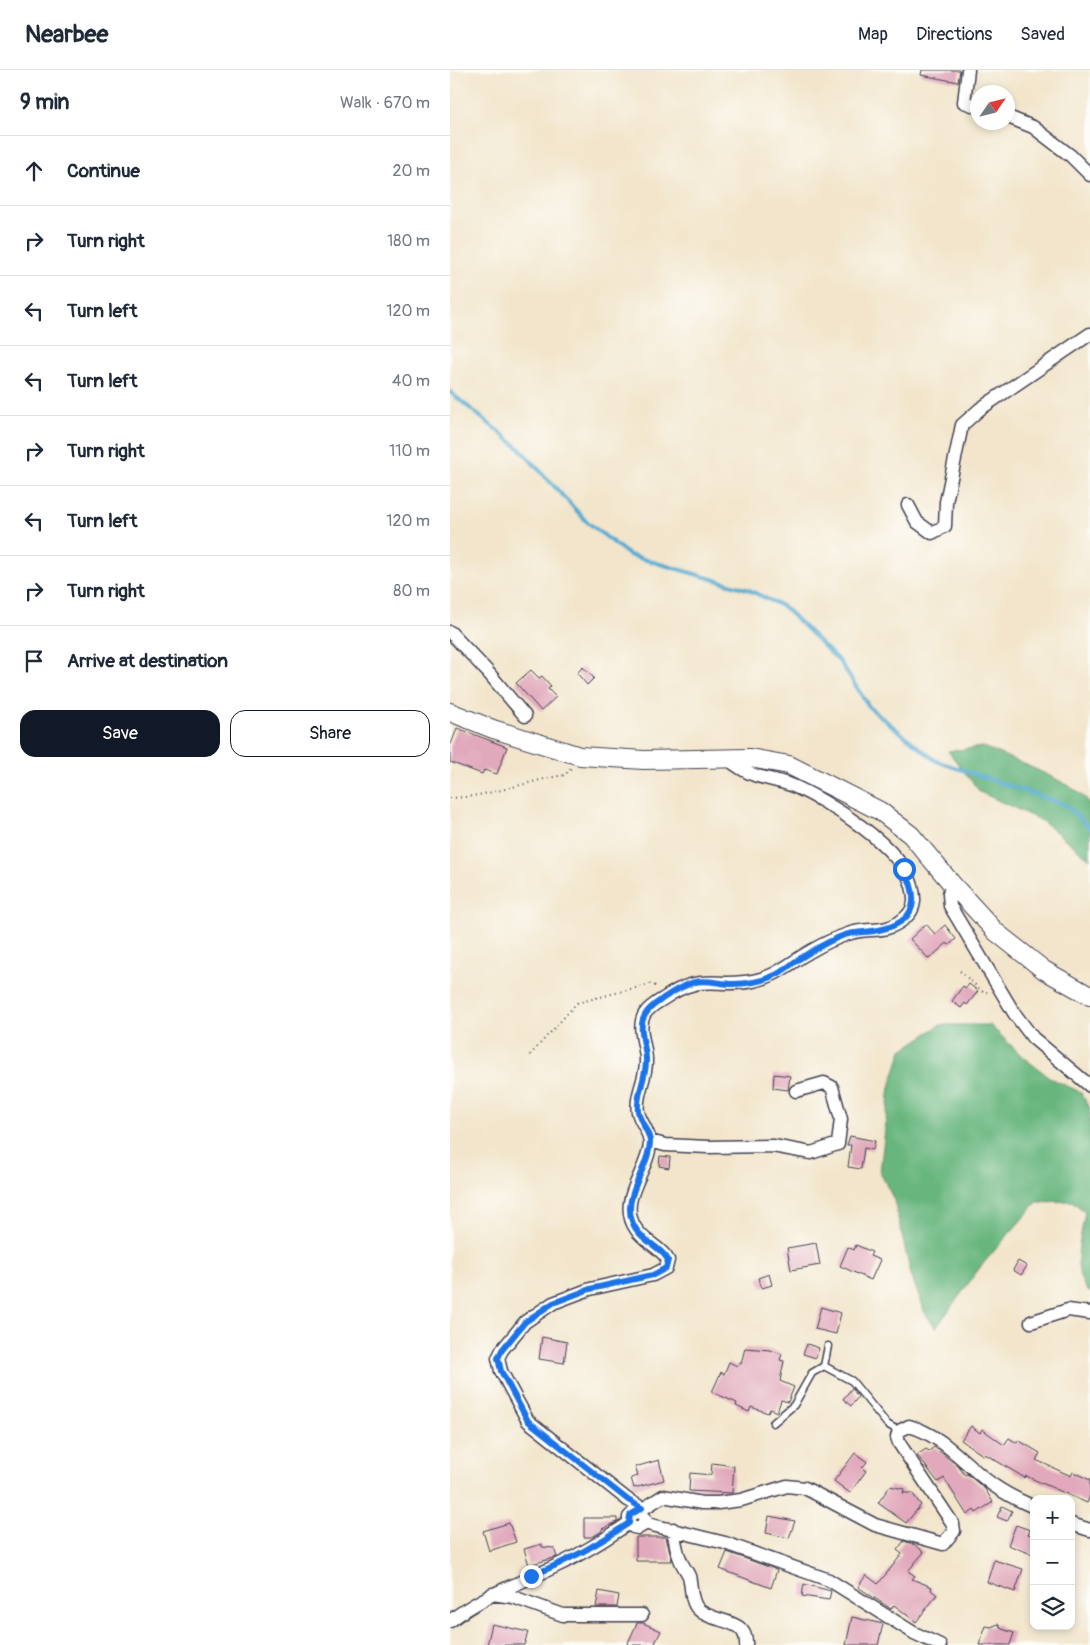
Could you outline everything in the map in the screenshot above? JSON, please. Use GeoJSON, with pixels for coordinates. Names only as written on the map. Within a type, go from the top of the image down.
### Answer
{"type":"FeatureCollection","features":[{"type":"Feature","properties":{"kind":"main road"},"geometry":{"type":"LineString","coordinates":[[450,712],[493,729],[580,756],[644,760],[750,758],[789,765],[880,811],[911,835],[952,884],[996,932],[1017,951],[1044,970],[1090,996]]}},
{"type":"Feature","properties":{"kind":"street"},"geometry":{"type":"LineString","coordinates":[[968,70],[964,102],[970,104]]}},
{"type":"Feature","properties":{"kind":"street"},"geometry":{"type":"LineString","coordinates":[[1015,121],[1033,127],[1071,156],[1090,175]]}},
{"type":"Feature","properties":{"kind":"street"},"geometry":{"type":"LineString","coordinates":[[908,505],[917,522],[932,533],[945,526],[946,502],[962,425],[980,408],[1090,334]]}},
{"type":"Feature","properties":{"kind":"street"},"geometry":{"type":"LineString","coordinates":[[450,632],[487,671],[524,716]]}},
{"type":"Feature","properties":{"kind":"street"},"geometry":{"type":"LineString","coordinates":[[644,1523],[644,1516],[640,1510],[528,1421],[501,1371],[498,1358],[502,1350],[525,1322],[553,1303],[590,1289],[653,1275],[666,1268],[668,1260],[665,1255],[644,1238],[631,1220],[631,1200],[635,1182],[643,1167],[650,1142],[638,1112],[638,1095],[645,1078],[647,1061],[641,1030],[643,1017],[668,995],[682,987],[696,982],[733,984],[774,976],[811,951],[837,938],[853,932],[877,931],[898,923],[911,911],[914,904],[911,882],[896,857],[856,823],[812,795],[770,778],[752,774],[726,759]]}},
{"type":"Feature","properties":{"kind":"street"},"geometry":{"type":"LineString","coordinates":[[952,884],[949,894],[950,906],[999,988],[1033,1038],[1090,1086]]}},
{"type":"Feature","properties":{"kind":"street"},"geometry":{"type":"LineString","coordinates":[[650,1142],[665,1145],[691,1146],[773,1146],[812,1152],[838,1144],[841,1119],[832,1087],[824,1083],[796,1091]]}},
{"type":"Feature","properties":{"kind":"street"},"geometry":{"type":"LineString","coordinates":[[1031,1322],[1068,1310],[1090,1313]]}},
{"type":"Feature","properties":{"kind":"street"},"geometry":{"type":"LineString","coordinates":[[450,1621],[492,1594],[554,1567],[604,1540],[629,1523],[630,1515],[659,1497],[680,1498],[702,1503],[718,1503],[741,1500],[787,1486],[796,1486],[806,1488],[875,1525],[943,1544],[954,1531],[953,1524],[903,1452],[897,1437],[899,1431],[909,1426],[926,1432],[951,1449],[992,1485],[1030,1505]]}},
{"type":"Feature","properties":{"kind":"street"},"geometry":{"type":"LineString","coordinates":[[629,1523],[636,1528],[644,1523],[725,1543],[829,1580],[914,1632],[940,1645]]}},
{"type":"Feature","properties":{"kind":"street"},"geometry":{"type":"LineString","coordinates":[[1075,1525],[1090,1530]]}},
{"type":"Feature","properties":{"kind":"street"},"geometry":{"type":"LineString","coordinates":[[673,1529],[677,1552],[688,1576],[694,1604],[699,1610],[710,1616],[738,1626],[745,1633],[746,1645]]}},
{"type":"Feature","properties":{"kind":"street"},"geometry":{"type":"LineString","coordinates":[[492,1594],[513,1597],[563,1615],[642,1615]]}},
{"type":"Feature","properties":{"kind":"lane"},"geometry":{"type":"LineString","coordinates":[[824,1366],[828,1346]]}},
{"type":"Feature","properties":{"kind":"lane"},"geometry":{"type":"LineString","coordinates":[[773,1422],[794,1404],[812,1372],[824,1366]]}},
{"type":"Feature","properties":{"kind":"lane"},"geometry":{"type":"LineString","coordinates":[[824,1366],[852,1381],[887,1424],[899,1431]]}},
{"type":"Feature","properties":{"kind":"path"},"geometry":{"type":"LineString","coordinates":[[450,798],[472,797],[539,779],[565,776],[580,756]]}},
{"type":"Feature","properties":{"kind":"path"},"geometry":{"type":"LineString","coordinates":[[960,972],[984,992],[999,988]]}},
{"type":"Feature","properties":{"kind":"path"},"geometry":{"type":"LineString","coordinates":[[530,1055],[577,1003],[650,984],[660,987],[668,995]]}},
{"type":"Feature","properties":{"kind":"green space"},"geometry":{"type":"Polygon","coordinates":[[[983,747],[1042,772],[1074,789],[1085,798],[1090,805],[1090,859],[1042,821],[980,792],[948,751],[983,747]]]}},
{"type":"Feature","properties":{"kind":"green space"},"geometry":{"type":"Polygon","coordinates":[[[940,1025],[990,1025],[1024,1058],[1052,1079],[1080,1092],[1090,1108],[1090,1293],[1080,1276],[1078,1265],[1079,1244],[1085,1212],[1072,1201],[1037,1202],[981,1266],[936,1328],[925,1313],[911,1275],[894,1200],[880,1172],[890,1087],[902,1050],[940,1025]]]}},
{"type":"Feature","properties":{"kind":"building"},"geometry":{"type":"Polygon","coordinates":[[[922,70],[960,70],[958,82],[921,75],[922,70]]]}},
{"type":"Feature","properties":{"kind":"building"},"geometry":{"type":"Polygon","coordinates":[[[583,667],[594,678],[587,685],[577,673],[583,667]]]}},
{"type":"Feature","properties":{"kind":"building"},"geometry":{"type":"Polygon","coordinates":[[[531,670],[539,678],[542,676],[551,686],[548,689],[556,697],[541,711],[516,683],[531,670]]]}},
{"type":"Feature","properties":{"kind":"building"},"geometry":{"type":"Polygon","coordinates":[[[457,728],[507,747],[497,774],[484,770],[482,774],[450,762],[450,747],[457,728]]]}},
{"type":"Feature","properties":{"kind":"building"},"geometry":{"type":"Polygon","coordinates":[[[926,924],[935,934],[945,925],[956,939],[949,945],[947,943],[929,959],[910,939],[926,924]]]}},
{"type":"Feature","properties":{"kind":"building"},"geometry":{"type":"Polygon","coordinates":[[[969,984],[978,991],[967,1005],[965,1003],[961,1008],[952,1001],[963,986],[966,988],[969,984]]]}},
{"type":"Feature","properties":{"kind":"building"},"geometry":{"type":"Polygon","coordinates":[[[774,1074],[790,1076],[788,1090],[773,1088],[774,1074]]]}},
{"type":"Feature","properties":{"kind":"building"},"geometry":{"type":"Polygon","coordinates":[[[850,1136],[875,1141],[873,1150],[864,1148],[861,1169],[848,1167],[851,1145],[847,1145],[850,1136]]]}},
{"type":"Feature","properties":{"kind":"building"},"geometry":{"type":"Polygon","coordinates":[[[660,1156],[670,1157],[669,1168],[659,1166],[660,1156]]]}},
{"type":"Feature","properties":{"kind":"building"},"geometry":{"type":"Polygon","coordinates":[[[816,1243],[820,1265],[791,1270],[787,1248],[816,1243]]]}},
{"type":"Feature","properties":{"kind":"building"},"geometry":{"type":"Polygon","coordinates":[[[856,1245],[872,1252],[870,1256],[880,1260],[871,1280],[840,1266],[848,1247],[854,1250],[856,1245]]]}},
{"type":"Feature","properties":{"kind":"building"},"geometry":{"type":"Polygon","coordinates":[[[1018,1261],[1027,1266],[1021,1275],[1013,1270],[1018,1261]]]}},
{"type":"Feature","properties":{"kind":"building"},"geometry":{"type":"Polygon","coordinates":[[[769,1274],[772,1285],[762,1288],[758,1278],[769,1274]]]}},
{"type":"Feature","properties":{"kind":"building"},"geometry":{"type":"Polygon","coordinates":[[[821,1307],[841,1313],[836,1334],[815,1329],[821,1307]]]}},
{"type":"Feature","properties":{"kind":"building"},"geometry":{"type":"Polygon","coordinates":[[[542,1337],[567,1342],[564,1363],[539,1359],[542,1337]]]}},
{"type":"Feature","properties":{"kind":"building"},"geometry":{"type":"Polygon","coordinates":[[[807,1344],[819,1348],[816,1358],[803,1354],[807,1344]]]}},
{"type":"Feature","properties":{"kind":"building"},"geometry":{"type":"Polygon","coordinates":[[[745,1348],[770,1350],[782,1354],[780,1360],[784,1361],[780,1381],[794,1387],[788,1402],[781,1400],[777,1412],[770,1409],[768,1413],[751,1407],[749,1412],[736,1406],[737,1403],[712,1392],[721,1372],[724,1374],[729,1362],[737,1366],[739,1363],[741,1364],[745,1348]]]}},
{"type":"Feature","properties":{"kind":"building"},"geometry":{"type":"Polygon","coordinates":[[[852,1388],[858,1397],[851,1406],[843,1399],[852,1388]]]}},
{"type":"Feature","properties":{"kind":"building"},"geometry":{"type":"Polygon","coordinates":[[[971,1426],[980,1433],[982,1429],[1004,1445],[1009,1438],[1017,1443],[1018,1440],[1040,1453],[1036,1460],[1071,1476],[1073,1472],[1090,1480],[1090,1496],[1087,1503],[1075,1498],[1075,1495],[1069,1495],[1026,1476],[1025,1478],[985,1454],[984,1456],[961,1440],[971,1426]]]}},
{"type":"Feature","properties":{"kind":"building"},"geometry":{"type":"Polygon","coordinates":[[[934,1447],[958,1466],[965,1475],[967,1474],[985,1489],[993,1502],[976,1513],[974,1510],[967,1515],[944,1478],[938,1482],[917,1455],[926,1449],[929,1451],[934,1447]]]}},
{"type":"Feature","properties":{"kind":"building"},"geometry":{"type":"Polygon","coordinates":[[[855,1453],[867,1462],[862,1468],[866,1471],[850,1493],[834,1481],[855,1453]]]}},
{"type":"Feature","properties":{"kind":"building"},"geometry":{"type":"Polygon","coordinates":[[[659,1460],[664,1480],[634,1488],[631,1478],[638,1476],[635,1467],[659,1460]]]}},
{"type":"Feature","properties":{"kind":"building"},"geometry":{"type":"Polygon","coordinates":[[[712,1463],[734,1466],[732,1493],[689,1491],[690,1473],[711,1475],[712,1463]]]}},
{"type":"Feature","properties":{"kind":"building"},"geometry":{"type":"Polygon","coordinates":[[[890,1486],[904,1489],[903,1493],[912,1493],[921,1505],[906,1523],[878,1503],[890,1486]]]}},
{"type":"Feature","properties":{"kind":"building"},"geometry":{"type":"Polygon","coordinates":[[[1002,1506],[1012,1511],[1007,1521],[997,1517],[1002,1506]]]}},
{"type":"Feature","properties":{"kind":"building"},"geometry":{"type":"Polygon","coordinates":[[[769,1516],[795,1521],[789,1538],[766,1533],[769,1516]]]}},
{"type":"Feature","properties":{"kind":"building"},"geometry":{"type":"Polygon","coordinates":[[[584,1518],[617,1518],[617,1522],[602,1529],[602,1531],[592,1537],[584,1537],[584,1518]]]}},
{"type":"Feature","properties":{"kind":"building"},"geometry":{"type":"Polygon","coordinates":[[[509,1523],[516,1542],[489,1551],[483,1531],[509,1523]]]}},
{"type":"Feature","properties":{"kind":"building"},"geometry":{"type":"Polygon","coordinates":[[[1016,1525],[1030,1530],[1028,1534],[1030,1535],[1030,1553],[1008,1545],[1016,1525]]]}},
{"type":"Feature","properties":{"kind":"building"},"geometry":{"type":"Polygon","coordinates":[[[636,1537],[666,1537],[672,1561],[636,1561],[636,1537]]]}},
{"type":"Feature","properties":{"kind":"building"},"geometry":{"type":"Polygon","coordinates":[[[904,1541],[915,1545],[924,1552],[908,1571],[915,1576],[912,1579],[932,1587],[931,1590],[937,1595],[916,1622],[894,1605],[891,1609],[858,1587],[866,1575],[878,1584],[902,1554],[897,1550],[904,1541]]]}},
{"type":"Feature","properties":{"kind":"building"},"geometry":{"type":"Polygon","coordinates":[[[542,1544],[542,1547],[554,1548],[557,1557],[529,1565],[524,1549],[542,1544]]]}},
{"type":"Feature","properties":{"kind":"building"},"geometry":{"type":"Polygon","coordinates":[[[727,1552],[777,1570],[771,1588],[720,1569],[727,1552]]]}},
{"type":"Feature","properties":{"kind":"building"},"geometry":{"type":"Polygon","coordinates":[[[994,1560],[1023,1569],[1015,1592],[987,1582],[994,1560]]]}},
{"type":"Feature","properties":{"kind":"building"},"geometry":{"type":"Polygon","coordinates":[[[804,1584],[831,1591],[829,1600],[802,1596],[804,1584]]]}},
{"type":"Feature","properties":{"kind":"building"},"geometry":{"type":"Polygon","coordinates":[[[599,1591],[619,1595],[617,1607],[596,1607],[599,1591]]]}},
{"type":"Feature","properties":{"kind":"building"},"geometry":{"type":"Polygon","coordinates":[[[852,1617],[883,1624],[878,1645],[846,1645],[852,1617]]]}},
{"type":"Feature","properties":{"kind":"building"},"geometry":{"type":"Polygon","coordinates":[[[637,1623],[643,1623],[661,1631],[654,1645],[627,1645],[637,1623]]]}},
{"type":"Feature","properties":{"kind":"building"},"geometry":{"type":"Polygon","coordinates":[[[492,1624],[528,1632],[524,1645],[487,1645],[492,1624]]]}},
{"type":"Feature","properties":{"kind":"building"},"geometry":{"type":"Polygon","coordinates":[[[998,1624],[1002,1629],[1014,1633],[1010,1645],[979,1645],[986,1626],[991,1627],[998,1624]]]}},
{"type":"Feature","properties":{"kind":"waterway"},"geometry":{"type":"LineString","coordinates":[[450,392],[519,448],[586,521],[629,555],[747,589],[784,607],[840,662],[870,708],[936,761],[1066,805],[1090,828]]}},
{"type":"Feature","properties":{"kind":"route"},"geometry":{"type":"LineString","coordinates":[[531,1576],[554,1567],[604,1540],[629,1523],[630,1515],[642,1508],[628,1500],[528,1421],[501,1371],[498,1358],[508,1342],[525,1322],[543,1308],[563,1298],[590,1289],[653,1275],[662,1272],[666,1268],[668,1260],[665,1255],[636,1230],[631,1220],[631,1200],[635,1182],[643,1167],[650,1142],[638,1112],[638,1095],[645,1078],[647,1061],[641,1030],[643,1017],[661,1000],[682,987],[696,982],[706,981],[733,984],[774,976],[811,951],[837,938],[853,932],[877,931],[898,923],[906,917],[914,904],[911,882],[904,869]]}}]}
